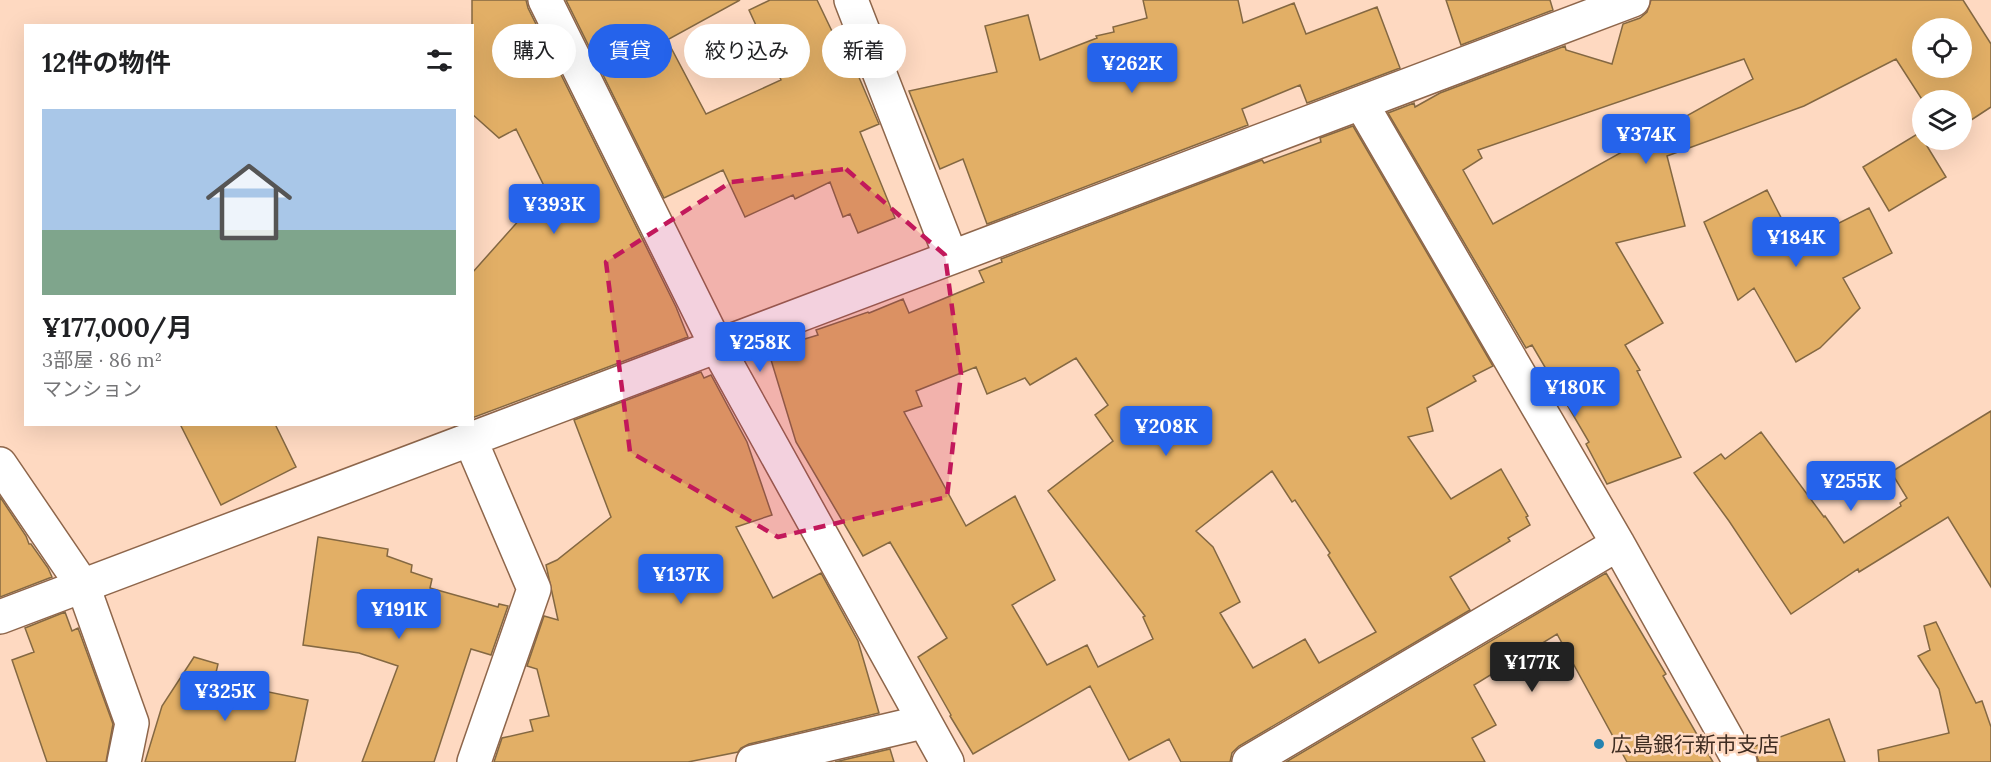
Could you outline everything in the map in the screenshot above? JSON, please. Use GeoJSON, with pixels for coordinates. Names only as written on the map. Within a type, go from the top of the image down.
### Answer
{"type":"FeatureCollection","features":[{"type":"Feature","properties":{"kind":"street"},"geometry":{"type":"LineString","coordinates":[[545,0],[716,345],[946,762]]}},
{"type":"Feature","properties":{"kind":"street"},"geometry":{"type":"LineString","coordinates":[[851,0],[951,257]]}},
{"type":"Feature","properties":{"kind":"street"},"geometry":{"type":"LineString","coordinates":[[0,617],[1633,0]]}},
{"type":"Feature","properties":{"kind":"street"},"geometry":{"type":"LineString","coordinates":[[1361,103],[1618,544],[1740,762]]}},
{"type":"Feature","properties":{"kind":"street"},"geometry":{"type":"LineString","coordinates":[[470,439],[534,589],[474,762]]}},
{"type":"Feature","properties":{"kind":"street"},"geometry":{"type":"LineString","coordinates":[[0,464],[83,586],[132,723],[124,762]]}},
{"type":"Feature","properties":{"kind":"street"},"geometry":{"type":"LineString","coordinates":[[1249,762],[1618,544]]}},
{"type":"Feature","properties":{"kind":"street"},"geometry":{"type":"LineString","coordinates":[[753,762],[923,722]]}},
{"type":"Feature","properties":{"kind":"highlighted area"},"geometry":{"type":"Polygon","coordinates":[[[846,169],[945,255],[961,374],[947,497],[778,537],[630,452],[606,262],[731,182],[846,169]]]}},
{"type":"Feature","properties":{"kind":"building"},"geometry":{"type":"Polygon","coordinates":[[[472,0],[526,0],[536,24],[492,24],[492,78],[563,78],[676,307],[688,337],[474,417],[474,271],[546,190],[516,129],[499,138],[474,116],[474,24],[472,24],[472,0]]]}},
{"type":"Feature","properties":{"kind":"building"},"geometry":{"type":"Polygon","coordinates":[[[566,0],[740,0],[696,24],[684,24],[684,31],[672,37],[672,24],[588,24],[588,44],[566,0]]]}},
{"type":"Feature","properties":{"kind":"building"},"geometry":{"type":"Polygon","coordinates":[[[770,0],[817,0],[829,24],[822,24],[822,78],[859,78],[879,124],[860,132],[895,218],[858,233],[850,214],[843,217],[830,182],[795,199],[793,195],[745,217],[723,170],[664,198],[605,78],[672,78],[672,49],[684,72],[684,78],[687,78],[706,114],[781,80],[780,78],[810,78],[810,24],[755,24],[749,10],[770,0]]]}},
{"type":"Feature","properties":{"kind":"building"},"geometry":{"type":"Polygon","coordinates":[[[1143,0],[1238,0],[1243,23],[1294,3],[1306,34],[1377,7],[1400,68],[1307,103],[1300,85],[1242,109],[1248,125],[987,224],[963,159],[940,169],[909,91],[997,72],[985,26],[1028,15],[1040,60],[1097,38],[1096,36],[1114,32],[1113,27],[1147,18],[1143,0]]]}},
{"type":"Feature","properties":{"kind":"building"},"geometry":{"type":"Polygon","coordinates":[[[1446,0],[1550,0],[1553,10],[1461,45],[1446,0]]]}},
{"type":"Feature","properties":{"kind":"building"},"geometry":{"type":"Polygon","coordinates":[[[1651,0],[1963,0],[1991,44],[1991,107],[1972,119],[1972,90],[1916,90],[1896,59],[1804,106],[1667,156],[1685,226],[1616,243],[1663,323],[1625,345],[1640,370],[1637,371],[1681,457],[1607,484],[1586,444],[1589,442],[1532,345],[1526,348],[1388,113],[1414,103],[1415,107],[1440,93],[1565,46],[1566,50],[1612,64],[1623,24],[1640,18],[1647,12],[1651,0]],[[1744,59],[1478,150],[1482,158],[1463,170],[1493,224],[1753,79],[1744,59]]]}},
{"type":"Feature","properties":{"kind":"building"},"geometry":{"type":"Polygon","coordinates":[[[1353,126],[1493,366],[1473,376],[1476,381],[1427,408],[1433,431],[1408,437],[1451,499],[1501,469],[1528,516],[1526,517],[1530,525],[1508,538],[1510,541],[1450,577],[1470,610],[1239,746],[1232,753],[1230,762],[1181,762],[1169,739],[1129,760],[1090,686],[973,754],[918,657],[947,638],[890,542],[863,556],[796,442],[768,350],[818,335],[816,330],[903,299],[909,313],[984,282],[979,271],[1002,262],[1001,259],[1262,160],[1264,163],[1321,142],[1320,138],[1353,126]],[[1076,358],[1030,385],[1025,378],[987,394],[976,367],[916,391],[922,406],[904,412],[966,526],[1015,496],[1055,580],[1012,605],[1047,665],[1087,645],[1098,667],[1153,639],[1143,617],[1145,616],[1048,491],[1113,441],[1095,415],[1108,405],[1076,358]],[[1272,471],[1196,531],[1213,547],[1240,602],[1220,613],[1253,668],[1305,639],[1319,663],[1376,632],[1328,555],[1330,553],[1295,500],[1292,502],[1272,471]]]}},
{"type":"Feature","properties":{"kind":"building"},"geometry":{"type":"Polygon","coordinates":[[[1912,137],[1912,150],[1929,150],[1946,177],[1889,211],[1863,167],[1912,137]]]}},
{"type":"Feature","properties":{"kind":"building"},"geometry":{"type":"Polygon","coordinates":[[[1767,190],[1795,245],[1869,208],[1892,253],[1843,278],[1860,308],[1820,348],[1796,362],[1754,288],[1738,300],[1704,222],[1767,190]]]}},
{"type":"Feature","properties":{"kind":"building"},"geometry":{"type":"Polygon","coordinates":[[[701,372],[704,378],[711,375],[747,442],[772,515],[736,527],[773,598],[821,573],[858,641],[879,713],[749,744],[738,752],[688,762],[494,762],[502,738],[533,731],[530,720],[549,716],[537,669],[527,666],[544,616],[558,620],[546,565],[557,560],[611,517],[574,420],[701,372]]]}},
{"type":"Feature","properties":{"kind":"building"},"geometry":{"type":"Polygon","coordinates":[[[1991,411],[1991,587],[1948,517],[1859,572],[1858,569],[1791,614],[1694,473],[1721,454],[1725,459],[1761,432],[1844,543],[1901,506],[1900,503],[1907,498],[1891,472],[1991,411]]]}},
{"type":"Feature","properties":{"kind":"building"},"geometry":{"type":"Polygon","coordinates":[[[181,426],[276,426],[296,467],[221,505],[181,426]]]}},
{"type":"Feature","properties":{"kind":"building"},"geometry":{"type":"Polygon","coordinates":[[[0,497],[52,577],[0,597],[0,497]]]}},
{"type":"Feature","properties":{"kind":"building"},"geometry":{"type":"Polygon","coordinates":[[[318,537],[388,549],[387,556],[412,565],[411,572],[432,579],[430,588],[498,607],[499,604],[508,606],[491,655],[471,649],[434,762],[362,762],[398,666],[359,653],[303,645],[318,537]]]}},
{"type":"Feature","properties":{"kind":"building"},"geometry":{"type":"Polygon","coordinates":[[[1606,573],[1666,674],[1663,676],[1713,762],[1627,762],[1557,634],[1474,685],[1496,725],[1472,738],[1485,762],[1286,762],[1606,573]]]}},
{"type":"Feature","properties":{"kind":"building"},"geometry":{"type":"Polygon","coordinates":[[[65,612],[72,631],[78,628],[113,724],[106,762],[47,762],[12,660],[34,652],[25,628],[65,612]]]}},
{"type":"Feature","properties":{"kind":"building"},"geometry":{"type":"Polygon","coordinates":[[[1936,622],[1976,703],[1982,701],[1991,727],[1991,762],[1879,762],[1878,750],[1949,733],[1939,689],[1918,656],[1930,650],[1924,626],[1936,622]]]}},
{"type":"Feature","properties":{"kind":"building"},"geometry":{"type":"Polygon","coordinates":[[[194,657],[218,664],[214,681],[308,700],[295,762],[145,762],[162,706],[194,657]]]}},
{"type":"Feature","properties":{"kind":"building"},"geometry":{"type":"Polygon","coordinates":[[[1829,719],[1845,762],[1759,762],[1753,747],[1829,719]]]}},
{"type":"Feature","properties":{"kind":"building"},"geometry":{"type":"Polygon","coordinates":[[[890,749],[894,762],[835,762],[890,749]]]}},
{"type":"Feature","properties":{"kind":"place","name":"広島銀行新市支店"},"geometry":{"type":"Point","coordinates":[1599,744]}}]}
